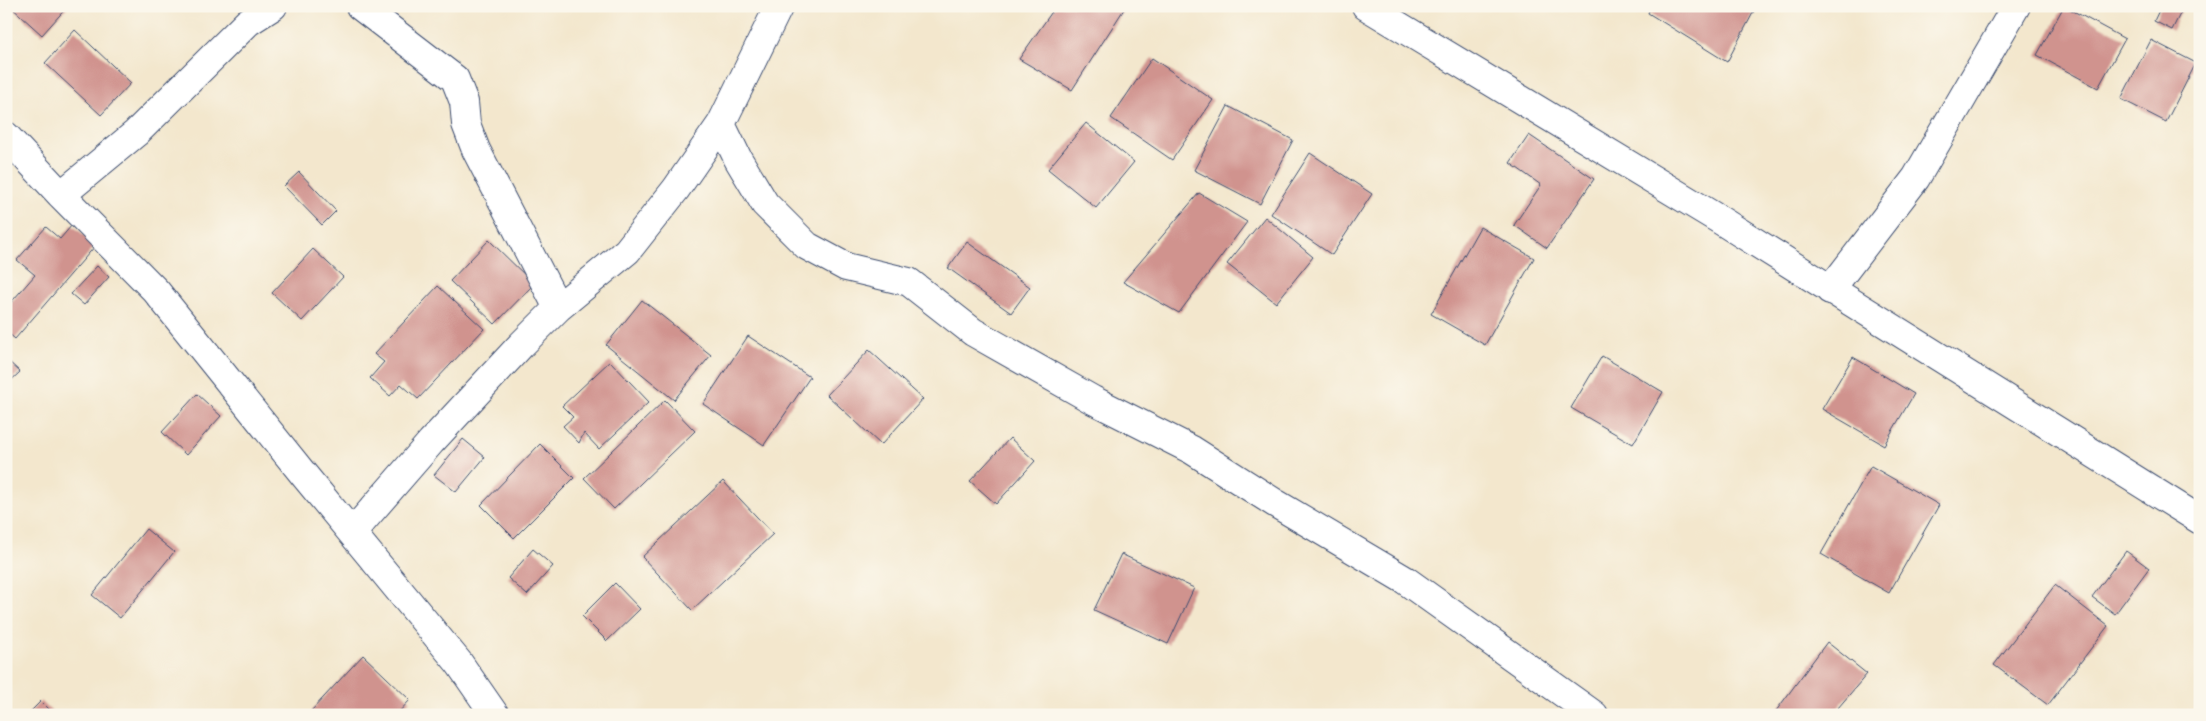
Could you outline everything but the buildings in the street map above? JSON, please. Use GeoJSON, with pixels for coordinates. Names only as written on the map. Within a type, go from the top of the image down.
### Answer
{"type":"FeatureCollection","features":[{"type":"Feature","properties":{"kind":"street"},"geometry":{"type":"LineString","coordinates":[[61,196],[136,133],[248,22],[273,6]]}},
{"type":"Feature","properties":{"kind":"street"},"geometry":{"type":"LineString","coordinates":[[360,6],[455,79],[464,102],[466,124],[476,150],[558,308]]}},
{"type":"Feature","properties":{"kind":"street"},"geometry":{"type":"LineString","coordinates":[[352,534],[431,442],[558,308],[627,251],[676,189],[721,124],[779,6]]}},
{"type":"Feature","properties":{"kind":"street"},"geometry":{"type":"LineString","coordinates":[[1366,6],[1711,215],[2200,520]]}},
{"type":"Feature","properties":{"kind":"street"},"geometry":{"type":"LineString","coordinates":[[1830,290],[1916,178],[2016,6]]}},
{"type":"Feature","properties":{"kind":"street"},"geometry":{"type":"LineString","coordinates":[[721,124],[738,159],[765,204],[807,246],[846,267],[909,282],[973,332],[1093,400],[1192,450],[1275,503],[1405,580],[1594,715]]}},
{"type":"Feature","properties":{"kind":"street"},"geometry":{"type":"LineString","coordinates":[[6,136],[61,196],[156,291],[459,663],[496,715]]}}]}
